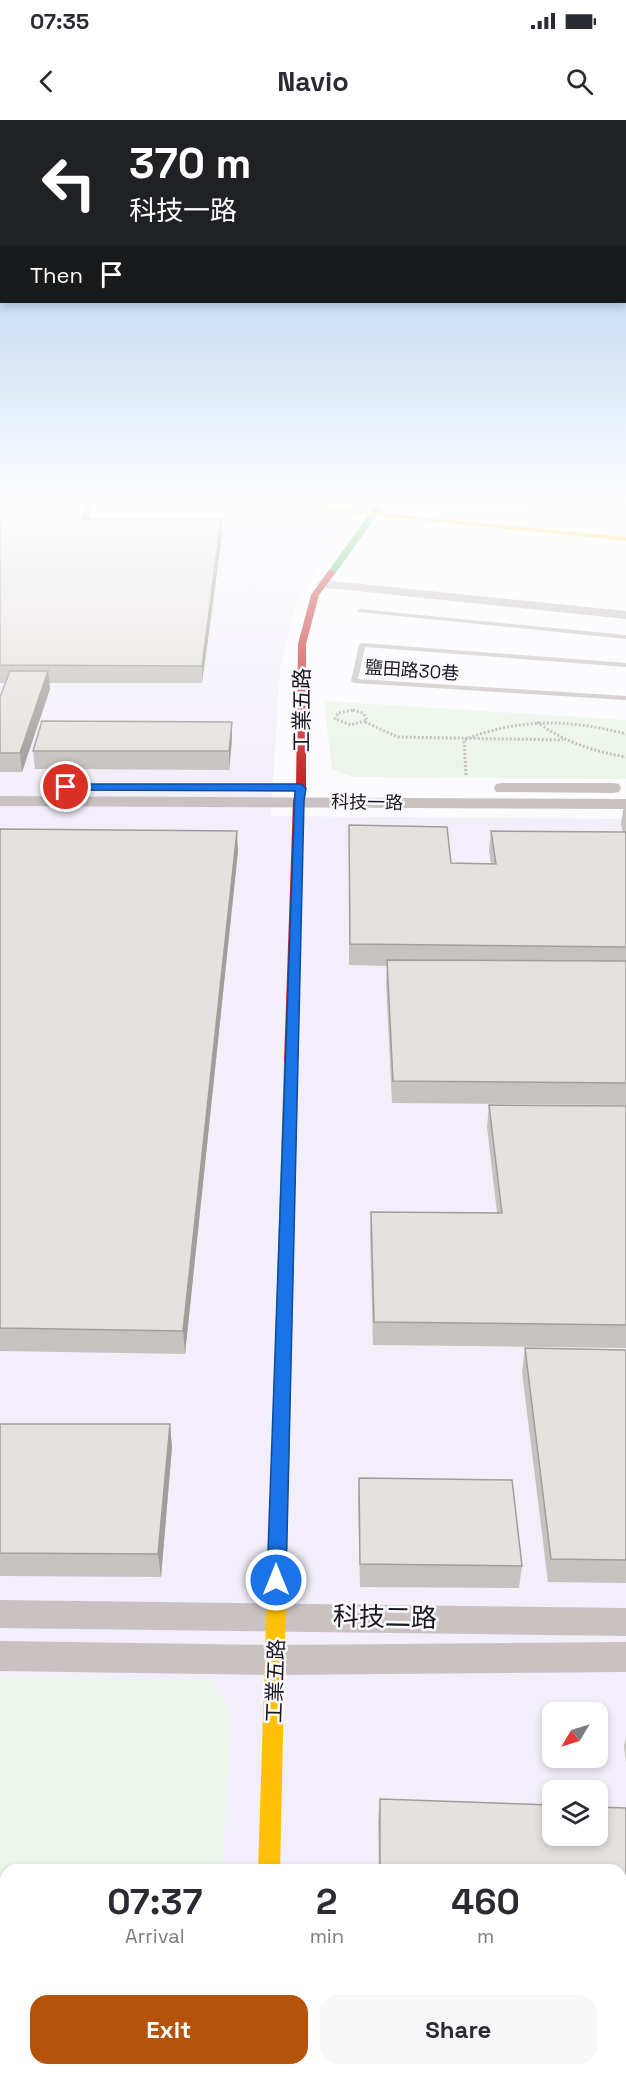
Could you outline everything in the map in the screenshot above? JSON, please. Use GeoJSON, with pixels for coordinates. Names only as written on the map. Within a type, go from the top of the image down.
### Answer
{"type":"FeatureCollection","features":[{"type":"Feature","properties":{"kind":"street","name":"工業五路"},"geometry":{"type":"LineString","coordinates":[[269,1864],[277,1616],[276,1563],[300,794],[300,689],[302,644],[317,592]]}},
{"type":"Feature","properties":{"kind":"street"},"geometry":{"type":"LineString","coordinates":[[403,592],[626,615]]}},
{"type":"Feature","properties":{"kind":"street","name":"科技一路"},"geometry":{"type":"LineString","coordinates":[[0,787],[626,804]]}},
{"type":"Feature","properties":{"kind":"street","name":"科技一路"},"geometry":{"type":"LineString","coordinates":[[0,801],[626,789]]}},
{"type":"Feature","properties":{"kind":"street","name":"科技二路"},"geometry":{"type":"LineString","coordinates":[[0,1614],[626,1622]]}},
{"type":"Feature","properties":{"kind":"street","name":"科技二路"},"geometry":{"type":"LineString","coordinates":[[0,1656],[275,1660],[626,1657]]}},
{"type":"Feature","properties":{"kind":"lane"},"geometry":{"type":"LineString","coordinates":[[360,611],[626,637]]}},
{"type":"Feature","properties":{"kind":"lane","name":"鹽田路30巷"},"geometry":{"type":"LineString","coordinates":[[626,665],[362,645],[354,681],[626,698]]}},
{"type":"Feature","properties":{"kind":"path"},"geometry":{"type":"LineString","coordinates":[[326,717],[334,717],[343,711],[354,710],[368,717],[365,722]]}},
{"type":"Feature","properties":{"kind":"path"},"geometry":{"type":"LineString","coordinates":[[334,717],[337,722],[346,724],[365,722],[398,737],[563,740]]}},
{"type":"Feature","properties":{"kind":"path"},"geometry":{"type":"LineString","coordinates":[[464,740],[482,731],[510,724],[536,722],[585,723],[626,734]]}},
{"type":"Feature","properties":{"kind":"path"},"geometry":{"type":"LineString","coordinates":[[536,722],[563,740],[597,752],[626,757]]}},
{"type":"Feature","properties":{"kind":"path"},"geometry":{"type":"LineString","coordinates":[[464,740],[466,775]]}},
{"type":"Feature","properties":{"kind":"shaded area"},"geometry":{"type":"Polygon","coordinates":[[[0,592],[303,592],[297,603],[280,669],[271,816],[626,819],[626,1864],[0,1864],[0,592]]]}},
{"type":"Feature","properties":{"kind":"shaded area"},"geometry":{"type":"Polygon","coordinates":[[[324,701],[626,720],[626,779],[354,777],[332,770],[324,701]]]}},
{"type":"Feature","properties":{"kind":"shaded area"},"geometry":{"type":"Polygon","coordinates":[[[0,1677],[212,1680],[231,1712],[222,1864],[0,1864],[0,1677]]]}},
{"type":"Feature","properties":{"kind":"building"},"geometry":{"type":"Polygon","coordinates":[[[0,592],[212,592],[202,666],[0,665],[0,592]]]}},
{"type":"Feature","properties":{"kind":"building"},"geometry":{"type":"Polygon","coordinates":[[[10,671],[48,671],[20,753],[0,753],[0,697],[10,671]]]}},
{"type":"Feature","properties":{"kind":"building"},"geometry":{"type":"Polygon","coordinates":[[[42,721],[232,722],[229,751],[33,751],[42,721]]]}},
{"type":"Feature","properties":{"kind":"building"},"geometry":{"type":"Polygon","coordinates":[[[349,825],[447,827],[451,863],[496,864],[491,831],[626,832],[626,947],[350,944],[349,825]]]}},
{"type":"Feature","properties":{"kind":"building"},"geometry":{"type":"Polygon","coordinates":[[[0,829],[237,831],[183,1331],[0,1328],[0,829]]]}},
{"type":"Feature","properties":{"kind":"building"},"geometry":{"type":"Polygon","coordinates":[[[387,960],[626,961],[626,1083],[393,1081],[387,960]]]}},
{"type":"Feature","properties":{"kind":"building"},"geometry":{"type":"Polygon","coordinates":[[[489,1105],[626,1106],[626,1325],[374,1322],[371,1212],[502,1213],[489,1105]]]}},
{"type":"Feature","properties":{"kind":"building"},"geometry":{"type":"Polygon","coordinates":[[[525,1348],[626,1350],[626,1560],[551,1559],[525,1348]]]}},
{"type":"Feature","properties":{"kind":"building"},"geometry":{"type":"Polygon","coordinates":[[[0,1424],[170,1424],[158,1554],[0,1553],[0,1424]]]}},
{"type":"Feature","properties":{"kind":"building"},"geometry":{"type":"Polygon","coordinates":[[[359,1478],[512,1480],[522,1566],[360,1564],[359,1478]]]}},
{"type":"Feature","properties":{"kind":"building"},"geometry":{"type":"Polygon","coordinates":[[[380,1799],[542,1805],[542,1846],[608,1846],[608,1807],[626,1808],[626,1864],[380,1864],[380,1799]]]}},
{"type":"Feature","properties":{"kind":"traffic: fast"},"geometry":{"type":"LineString","coordinates":[[280,1471],[291,1062]]}},
{"type":"Feature","properties":{"kind":"traffic: slow"},"geometry":{"type":"LineString","coordinates":[[269,1864],[280,1471]]}},
{"type":"Feature","properties":{"kind":"traffic: jam"},"geometry":{"type":"LineString","coordinates":[[291,1062],[298,801],[301,788],[302,644],[317,592]]}},
{"type":"Feature","properties":{"kind":"route"},"geometry":{"type":"LineString","coordinates":[[66,787],[301,788],[298,801],[276,1580]]}}]}
